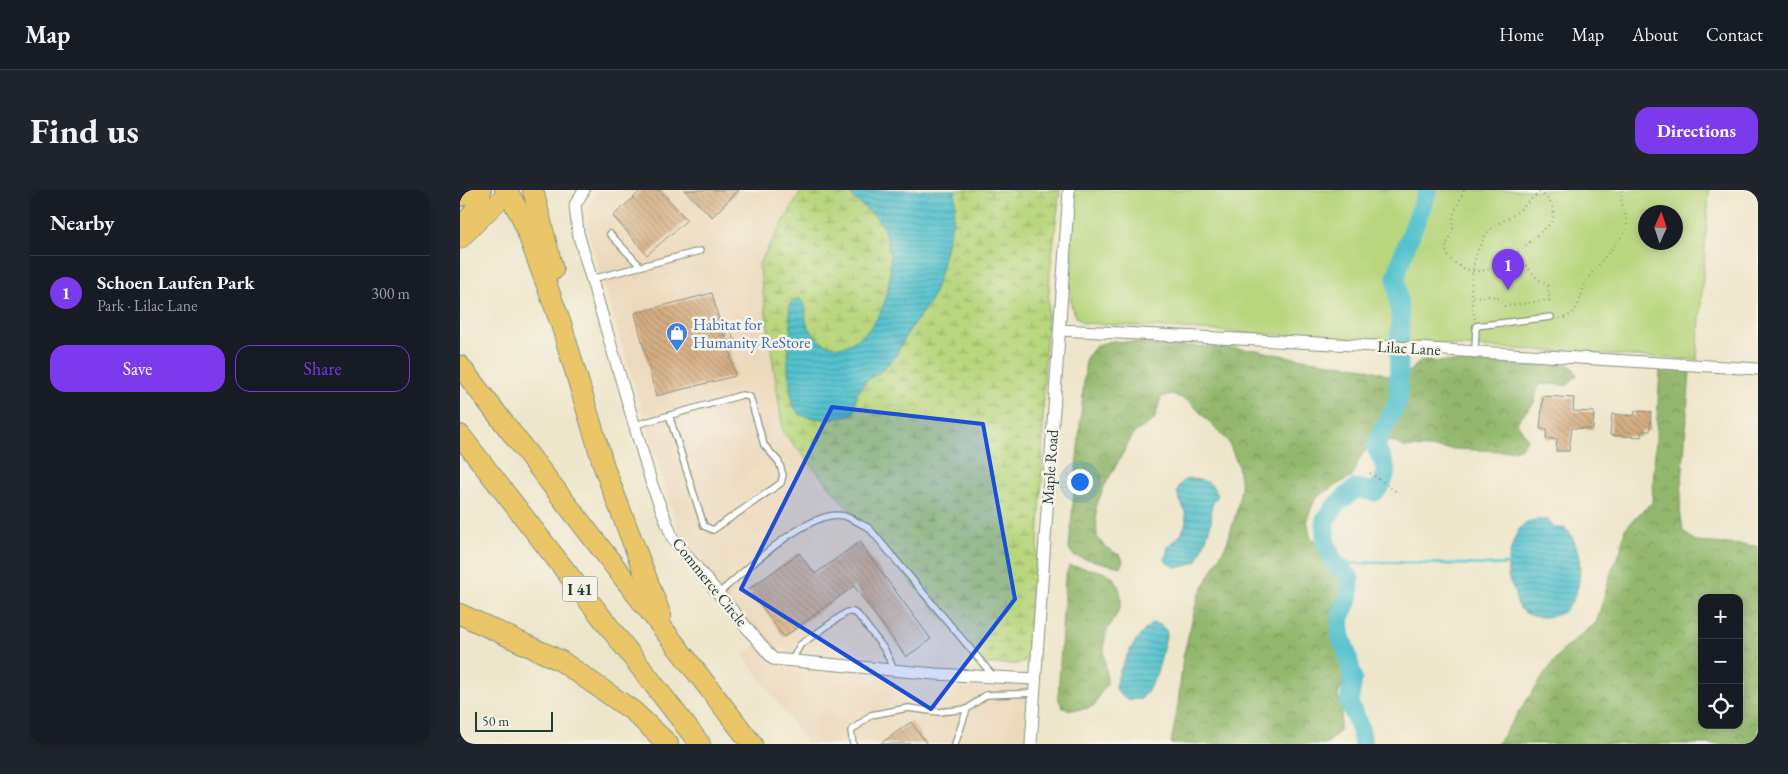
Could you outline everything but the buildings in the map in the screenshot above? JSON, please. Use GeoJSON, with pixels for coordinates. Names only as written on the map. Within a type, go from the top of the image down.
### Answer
{"type":"FeatureCollection","features":[{"type":"Feature","properties":{"kind":"highway"},"geometry":{"type":"LineString","coordinates":[[460,196],[464,190]]}},
{"type":"Feature","properties":{"kind":"highway"},"geometry":{"type":"LineString","coordinates":[[460,228],[476,210],[481,190]]}},
{"type":"Feature","properties":{"kind":"highway"},"geometry":{"type":"LineString","coordinates":[[533,190],[553,273],[561,324]]}},
{"type":"Feature","properties":{"kind":"highway"},"geometry":{"type":"LineString","coordinates":[[507,191],[522,218],[561,324],[605,470],[669,637]]}},
{"type":"Feature","properties":{"kind":"highway","name":"I 41"},"geometry":{"type":"LineString","coordinates":[[460,366],[752,744]]}},
{"type":"Feature","properties":{"kind":"highway","name":"I 41"},"geometry":{"type":"LineString","coordinates":[[460,434],[700,744]]}},
{"type":"Feature","properties":{"kind":"highway"},"geometry":{"type":"LineString","coordinates":[[460,614],[561,661],[633,711],[668,744]]}},
{"type":"Feature","properties":{"kind":"main road"},"geometry":{"type":"LineString","coordinates":[[460,240],[507,191]]}},
{"type":"Feature","properties":{"kind":"street","name":"Commerce Circle"},"geometry":{"type":"LineString","coordinates":[[584,190],[575,205],[578,233],[652,485],[673,539],[773,659],[894,670],[1035,679]]}},
{"type":"Feature","properties":{"kind":"street","name":"Maple Road"},"geometry":{"type":"LineString","coordinates":[[1031,744],[1069,190]]}},
{"type":"Feature","properties":{"kind":"street","name":"Lilac Lane"},"geometry":{"type":"LineString","coordinates":[[1060,330],[1414,348],[1758,369]]}},
{"type":"Feature","properties":{"kind":"lane"},"geometry":{"type":"LineString","coordinates":[[610,234],[640,266]]}},
{"type":"Feature","properties":{"kind":"lane"},"geometry":{"type":"LineString","coordinates":[[592,279],[700,251]]}},
{"type":"Feature","properties":{"kind":"lane"},"geometry":{"type":"LineString","coordinates":[[1474,352],[1476,326],[1551,317]]}},
{"type":"Feature","properties":{"kind":"lane"},"geometry":{"type":"LineString","coordinates":[[635,425],[669,415],[742,395],[750,397],[764,444],[779,462],[783,475],[781,483],[713,530],[704,526],[669,415]]}},
{"type":"Feature","properties":{"kind":"lane"},"geometry":{"type":"LineString","coordinates":[[719,594],[790,534],[820,518],[843,516],[869,528],[994,677]]}},
{"type":"Feature","properties":{"kind":"lane"},"geometry":{"type":"LineString","coordinates":[[792,660],[800,645],[847,612],[853,612],[858,615],[885,650],[894,670]]}},
{"type":"Feature","properties":{"kind":"lane"},"geometry":{"type":"LineString","coordinates":[[853,744],[851,731],[871,715],[908,708],[939,712],[967,709],[986,695],[1034,693]]}},
{"type":"Feature","properties":{"kind":"lane"},"geometry":{"type":"LineString","coordinates":[[956,744],[967,709]]}},
{"type":"Feature","properties":{"kind":"path"},"geometry":{"type":"LineString","coordinates":[[1464,190],[1453,216],[1453,229],[1446,245],[1446,254],[1464,270],[1473,272],[1505,263],[1554,219],[1555,213],[1541,191],[1490,231],[1480,247],[1473,272],[1472,311],[1476,326]]}},
{"type":"Feature","properties":{"kind":"path"},"geometry":{"type":"LineString","coordinates":[[1559,318],[1569,315],[1578,308],[1582,287],[1586,279],[1626,231],[1628,222],[1620,196],[1622,190]]}},
{"type":"Feature","properties":{"kind":"path"},"geometry":{"type":"LineString","coordinates":[[1472,297],[1496,296],[1502,300],[1504,307],[1550,300],[1548,286],[1537,278],[1516,254]]}},
{"type":"Feature","properties":{"kind":"path"},"geometry":{"type":"LineString","coordinates":[[1370,472],[1397,492]]}},
{"type":"Feature","properties":{"kind":"highlighted area"},"geometry":{"type":"Polygon","coordinates":[[[832,407],[983,424],[1015,599],[931,709],[741,589],[832,407]]]}},
{"type":"Feature","properties":{"kind":"shaded area"},"geometry":{"type":"Polygon","coordinates":[[[597,190],[802,190],[759,264],[882,525],[989,674],[1031,676],[1026,744],[808,744],[743,655],[758,643],[686,547],[678,529],[590,240],[588,225],[589,207],[597,190]]]}},
{"type":"Feature","properties":{"kind":"green space"},"geometry":{"type":"Polygon","coordinates":[[[802,190],[1060,190],[1050,273],[1044,377],[1042,479],[1031,653],[1028,659],[1018,664],[982,664],[783,432],[759,264],[802,190]]]}},
{"type":"Feature","properties":{"kind":"green space"},"geometry":{"type":"Polygon","coordinates":[[[1073,190],[1709,190],[1697,360],[1083,323],[1077,318],[1072,308],[1069,250],[1073,190]]]}},
{"type":"Feature","properties":{"kind":"green space"},"geometry":{"type":"Polygon","coordinates":[[[1112,341],[1257,350],[1289,357],[1365,368],[1390,376],[1405,375],[1421,361],[1568,365],[1573,368],[1577,375],[1568,385],[1541,384],[1533,404],[1520,417],[1517,423],[1527,438],[1526,442],[1518,449],[1503,451],[1405,447],[1391,441],[1370,444],[1359,459],[1352,477],[1332,487],[1315,499],[1307,519],[1310,536],[1337,572],[1343,590],[1331,612],[1332,631],[1338,643],[1346,676],[1338,695],[1342,711],[1339,731],[1327,744],[1171,744],[1183,657],[1198,597],[1227,543],[1236,514],[1241,488],[1238,465],[1228,441],[1189,401],[1172,394],[1161,397],[1154,420],[1134,433],[1104,487],[1096,506],[1097,537],[1105,547],[1121,556],[1123,561],[1120,567],[1074,556],[1069,549],[1086,358],[1097,345],[1112,341]]]}},
{"type":"Feature","properties":{"kind":"green space"},"geometry":{"type":"Polygon","coordinates":[[[1660,370],[1690,371],[1680,510],[1683,531],[1696,542],[1758,546],[1758,744],[1497,744],[1549,668],[1566,647],[1596,623],[1612,570],[1621,549],[1625,529],[1652,503],[1660,370]]]}},
{"type":"Feature","properties":{"kind":"green space"},"geometry":{"type":"Polygon","coordinates":[[[1069,566],[1090,569],[1110,575],[1117,584],[1121,599],[1120,608],[1108,628],[1105,638],[1107,684],[1095,705],[1080,710],[1063,708],[1058,698],[1065,578],[1069,566]]]}},
{"type":"Feature","properties":{"kind":"water"},"geometry":{"type":"Polygon","coordinates":[[[848,190],[955,190],[955,205],[939,278],[931,300],[906,335],[895,357],[881,371],[866,381],[857,394],[854,413],[827,419],[814,418],[800,415],[792,404],[788,367],[791,332],[789,305],[798,298],[801,300],[805,308],[807,324],[815,336],[828,345],[844,346],[858,339],[873,325],[886,299],[889,283],[889,252],[887,238],[882,225],[874,215],[855,200],[848,190]]]}},
{"type":"Feature","properties":{"kind":"water"},"geometry":{"type":"Polygon","coordinates":[[[1187,478],[1210,484],[1218,496],[1213,504],[1209,530],[1197,561],[1177,567],[1165,561],[1168,546],[1178,538],[1185,525],[1185,511],[1179,498],[1178,489],[1187,478]]]}},
{"type":"Feature","properties":{"kind":"water"},"geometry":{"type":"Polygon","coordinates":[[[1548,520],[1555,527],[1565,528],[1572,536],[1579,558],[1579,583],[1570,604],[1563,612],[1552,616],[1538,617],[1532,616],[1519,606],[1508,576],[1509,563],[1514,539],[1521,527],[1531,521],[1548,520]]]}},
{"type":"Feature","properties":{"kind":"water"},"geometry":{"type":"Polygon","coordinates":[[[1152,623],[1161,625],[1167,632],[1156,676],[1141,699],[1125,698],[1115,686],[1118,677],[1134,644],[1152,623]]]}},
{"type":"Feature","properties":{"kind":"waterway"},"geometry":{"type":"LineString","coordinates":[[1363,744],[1360,728],[1349,703],[1353,679],[1340,634],[1341,615],[1349,598],[1350,578],[1334,562],[1325,541],[1325,520],[1337,504],[1356,488],[1375,492],[1385,475],[1385,466],[1376,448],[1381,433],[1398,402],[1400,318],[1396,278],[1402,257],[1428,190]]}},
{"type":"Feature","properties":{"kind":"waterway"},"geometry":{"type":"LineString","coordinates":[[1334,562],[1362,564],[1372,562],[1509,564]]}},
{"type":"Feature","properties":{"kind":"place","name":"Schoen Laufen Park"},"geometry":{"type":"Point","coordinates":[1508,290]}},
{"type":"Feature","properties":{"kind":"place","name":"Habitat for Humanity ReStore"},"geometry":{"type":"Point","coordinates":[677,352]}}]}
